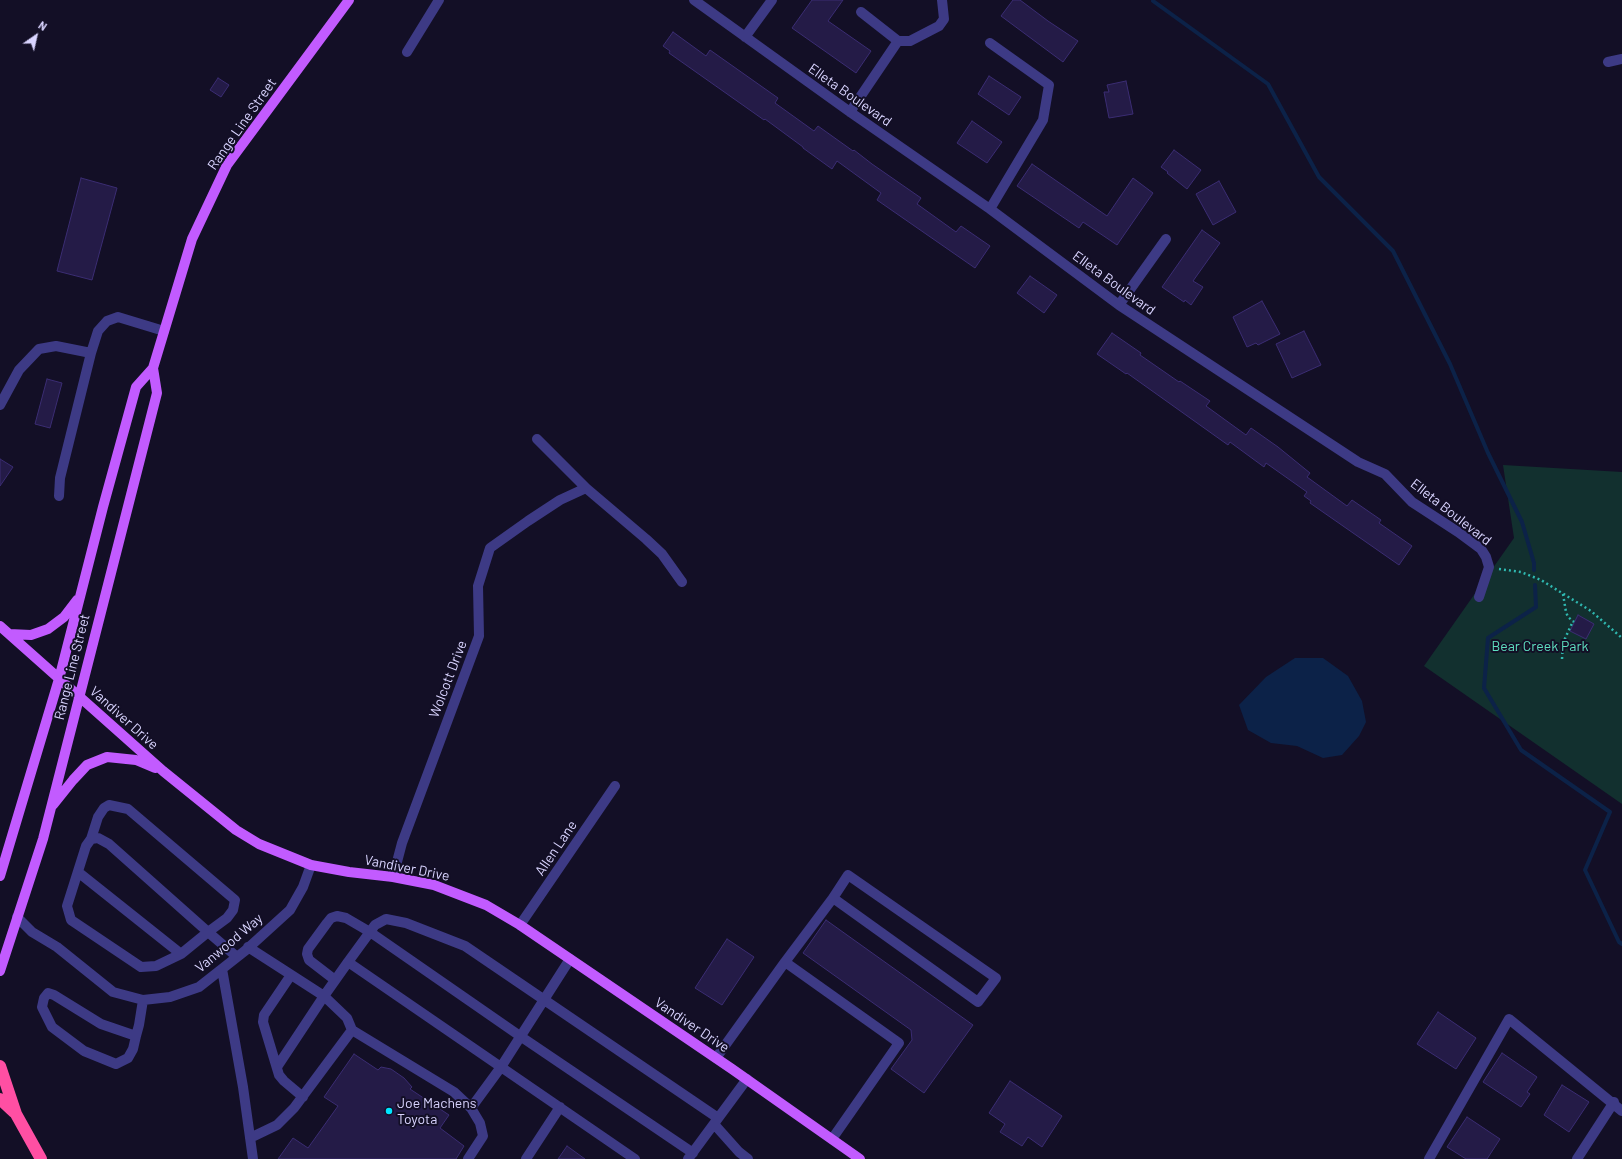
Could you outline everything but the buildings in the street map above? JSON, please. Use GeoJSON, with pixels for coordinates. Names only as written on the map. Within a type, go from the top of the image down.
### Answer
{"type":"FeatureCollection","features":[{"type":"Feature","properties":{"kind":"highway"},"geometry":{"type":"LineString","coordinates":[[0,1066],[16,1114],[41,1159]]}},
{"type":"Feature","properties":{"kind":"highway"},"geometry":{"type":"LineString","coordinates":[[0,1098],[16,1114]]}},
{"type":"Feature","properties":{"kind":"main road","name":"Range Line Street"},"geometry":{"type":"LineString","coordinates":[[0,876],[59,679],[103,507],[136,387],[153,368],[192,238],[227,165],[348,0]]}},
{"type":"Feature","properties":{"kind":"main road","name":"Range Line Street"},"geometry":{"type":"LineString","coordinates":[[0,971],[43,839],[158,393],[153,368]]}},
{"type":"Feature","properties":{"kind":"main road"},"geometry":{"type":"LineString","coordinates":[[9,634],[31,635],[48,629],[64,617],[80,595]]}},
{"type":"Feature","properties":{"kind":"main road","name":"Vandiver Drive"},"geometry":{"type":"LineString","coordinates":[[0,626],[163,771],[236,830],[259,844],[312,864],[349,872],[434,884],[486,904],[520,925],[747,1079],[832,1139],[848,1156],[860,1159]]}},
{"type":"Feature","properties":{"kind":"main road"},"geometry":{"type":"LineString","coordinates":[[50,808],[87,765],[107,757],[136,760],[163,771]]}},
{"type":"Feature","properties":{"kind":"street"},"geometry":{"type":"LineString","coordinates":[[406,52],[439,0]]}},
{"type":"Feature","properties":{"kind":"street","name":"Elleta Boulevard"},"geometry":{"type":"LineString","coordinates":[[694,0],[850,112],[990,209],[1119,305],[1358,462],[1385,474],[1412,502],[1458,532],[1480,549],[1486,557],[1489,567],[1479,598]]}},
{"type":"Feature","properties":{"kind":"street"},"geometry":{"type":"LineString","coordinates":[[745,37],[772,0]]}},
{"type":"Feature","properties":{"kind":"street"},"geometry":{"type":"LineString","coordinates":[[861,12],[898,40],[910,41],[939,26],[944,19],[942,0]]}},
{"type":"Feature","properties":{"kind":"street"},"geometry":{"type":"LineString","coordinates":[[850,112],[898,40]]}},
{"type":"Feature","properties":{"kind":"street"},"geometry":{"type":"LineString","coordinates":[[990,44],[1049,85],[1043,120],[990,209]]}},
{"type":"Feature","properties":{"kind":"street"},"geometry":{"type":"LineString","coordinates":[[1608,62],[1622,59]]}},
{"type":"Feature","properties":{"kind":"street"},"geometry":{"type":"LineString","coordinates":[[1119,305],[1166,239]]}},
{"type":"Feature","properties":{"kind":"street"},"geometry":{"type":"LineString","coordinates":[[59,496],[60,478],[91,353],[98,331],[107,321],[118,317],[164,331]]}},
{"type":"Feature","properties":{"kind":"street"},"geometry":{"type":"LineString","coordinates":[[0,405],[19,370],[39,349],[56,346],[91,353]]}},
{"type":"Feature","properties":{"kind":"street"},"geometry":{"type":"LineString","coordinates":[[537,439],[586,488],[662,554],[682,582]]}},
{"type":"Feature","properties":{"kind":"street","name":"Wolcott Drive"},"geometry":{"type":"LineString","coordinates":[[393,877],[402,843],[479,636],[478,586],[490,548],[560,500],[586,488]]}},
{"type":"Feature","properties":{"kind":"street","name":"Allen Lane"},"geometry":{"type":"LineString","coordinates":[[520,925],[615,786]]}},
{"type":"Feature","properties":{"kind":"street"},"geometry":{"type":"LineString","coordinates":[[109,805],[128,810],[235,900],[233,910],[227,918],[181,954],[156,966],[141,967],[71,920],[66,906],[86,846],[91,839],[98,817],[104,808],[109,805]]}},
{"type":"Feature","properties":{"kind":"street"},"geometry":{"type":"LineString","coordinates":[[91,839],[98,838],[109,844],[237,957]]}},
{"type":"Feature","properties":{"kind":"street","name":"Vanwood Way"},"geometry":{"type":"LineString","coordinates":[[17,918],[32,932],[57,947],[113,992],[143,1000],[170,998],[199,987],[237,957],[290,910],[303,887],[312,864]]}},
{"type":"Feature","properties":{"kind":"street"},"geometry":{"type":"LineString","coordinates":[[78,872],[181,954]]}},
{"type":"Feature","properties":{"kind":"street"},"geometry":{"type":"LineString","coordinates":[[716,1058],[833,898],[848,875],[996,978],[978,1002],[833,898]]}},
{"type":"Feature","properties":{"kind":"street"},"geometry":{"type":"LineString","coordinates":[[335,980],[309,960],[307,954],[308,949],[327,923],[331,918],[337,916],[346,918],[370,932],[690,1156],[747,1079]]}},
{"type":"Feature","properties":{"kind":"street"},"geometry":{"type":"LineString","coordinates":[[277,1067],[335,980],[370,932],[375,926],[386,919],[406,923],[465,946],[716,1121],[739,1152],[748,1159]]}},
{"type":"Feature","properties":{"kind":"street"},"geometry":{"type":"LineString","coordinates":[[248,947],[324,996],[348,1018],[352,1030],[454,1092],[471,1108],[480,1123],[483,1136],[468,1159]]}},
{"type":"Feature","properties":{"kind":"street"},"geometry":{"type":"LineString","coordinates":[[471,1108],[501,1067],[570,960]]}},
{"type":"Feature","properties":{"kind":"street"},"geometry":{"type":"LineString","coordinates":[[348,962],[635,1159]]}},
{"type":"Feature","properties":{"kind":"street"},"geometry":{"type":"LineString","coordinates":[[785,962],[899,1043],[832,1139]]}},
{"type":"Feature","properties":{"kind":"street"},"geometry":{"type":"LineString","coordinates":[[222,969],[243,1087],[253,1159]]}},
{"type":"Feature","properties":{"kind":"street"},"geometry":{"type":"LineString","coordinates":[[291,975],[264,1015],[262,1022],[279,1075],[303,1097]]}},
{"type":"Feature","properties":{"kind":"street"},"geometry":{"type":"LineString","coordinates":[[136,1036],[101,1024],[54,995],[48,993],[44,998],[42,1007],[52,1027],[84,1051],[116,1064],[128,1058],[133,1049],[136,1036],[143,1000]]}},
{"type":"Feature","properties":{"kind":"street"},"geometry":{"type":"LineString","coordinates":[[1429,1159],[1509,1019],[1614,1102],[1622,1111]]}},
{"type":"Feature","properties":{"kind":"street"},"geometry":{"type":"LineString","coordinates":[[250,1138],[277,1125],[294,1108],[352,1030]]}},
{"type":"Feature","properties":{"kind":"street"},"geometry":{"type":"LineString","coordinates":[[1577,1159],[1614,1102]]}},
{"type":"Feature","properties":{"kind":"street"},"geometry":{"type":"LineString","coordinates":[[526,1159],[560,1107]]}},
{"type":"Feature","properties":{"kind":"path"},"geometry":{"type":"LineString","coordinates":[[1489,567],[1521,572],[1541,580],[1591,611],[1622,638]]}},
{"type":"Feature","properties":{"kind":"path"},"geometry":{"type":"LineString","coordinates":[[1562,659],[1562,643],[1574,622],[1566,612],[1563,594]]}},
{"type":"Feature","properties":{"kind":"green space","name":"Bear Creek Park"},"geometry":{"type":"Polygon","coordinates":[[[1503,465],[1622,472],[1622,804],[1424,666],[1514,538],[1503,465]]]}},
{"type":"Feature","properties":{"kind":"water"},"geometry":{"type":"Polygon","coordinates":[[[1295,658],[1323,658],[1348,676],[1362,701],[1366,722],[1359,736],[1342,755],[1323,758],[1297,746],[1271,743],[1248,730],[1239,705],[1266,677],[1295,658]]]}},
{"type":"Feature","properties":{"kind":"waterway"},"geometry":{"type":"LineString","coordinates":[[1153,1],[1268,84],[1319,177],[1393,251],[1450,364],[1488,453],[1522,522],[1534,563],[1534,570]]}},
{"type":"Feature","properties":{"kind":"waterway"},"geometry":{"type":"LineString","coordinates":[[1535,585],[1536,607],[1488,638],[1484,688],[1521,750],[1610,812],[1585,870],[1619,942],[1622,944]]}},
{"type":"Feature","properties":{"kind":"place","name":"Joe Machens Toyota"},"geometry":{"type":"Point","coordinates":[389,1111]}}]}
